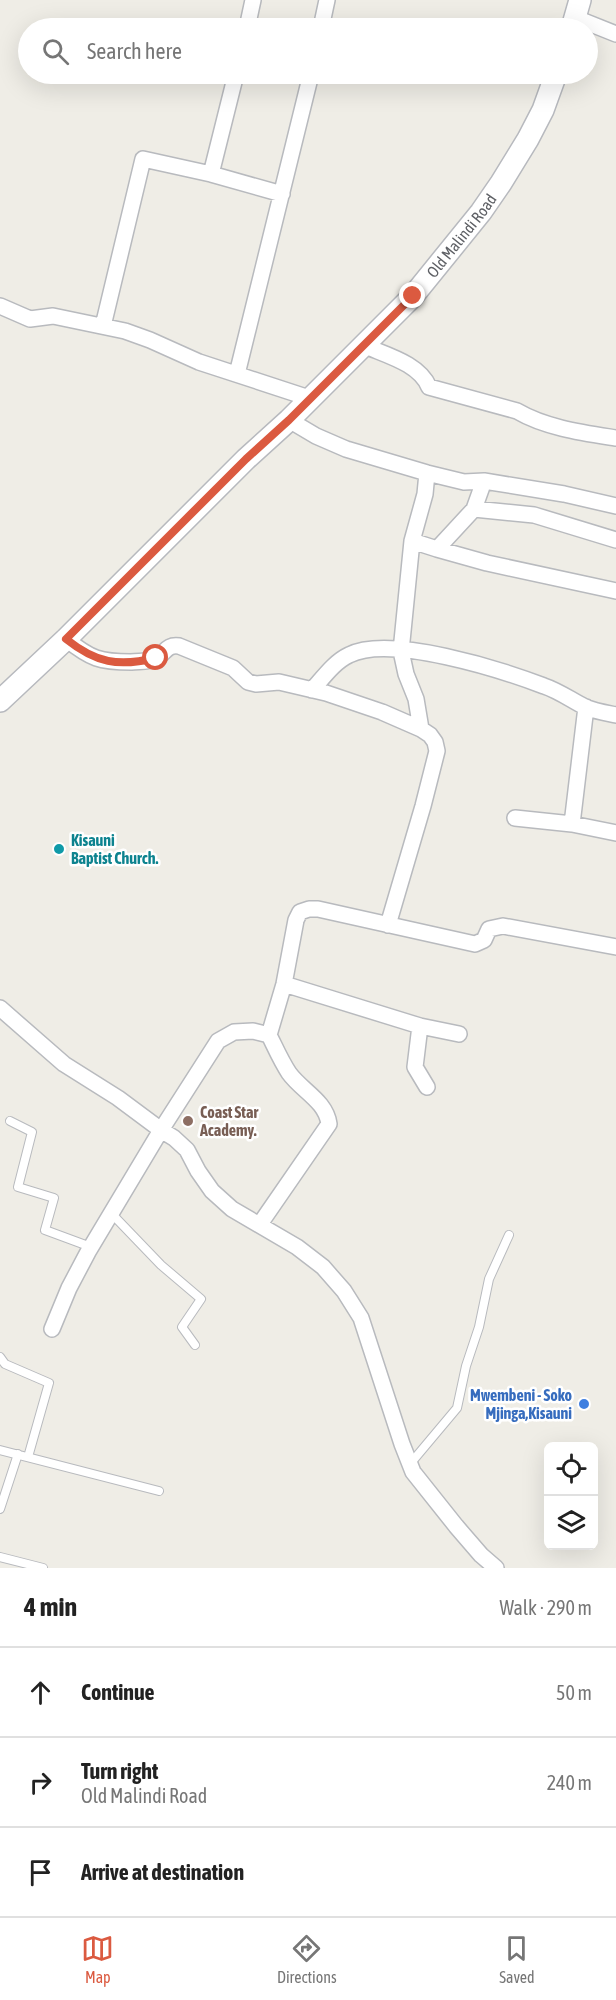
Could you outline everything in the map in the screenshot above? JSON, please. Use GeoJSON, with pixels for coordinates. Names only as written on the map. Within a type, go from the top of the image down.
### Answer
{"type":"FeatureCollection","features":[{"type":"Feature","properties":{"kind":"main road","name":"Old Malindi Road"},"geometry":{"type":"LineString","coordinates":[[0,701],[66,639],[413,296],[481,212],[528,139],[543,110],[552,84]]}},
{"type":"Feature","properties":{"kind":"street"},"geometry":{"type":"LineString","coordinates":[[249,18],[253,0]]}},
{"type":"Feature","properties":{"kind":"street"},"geometry":{"type":"LineString","coordinates":[[323,18],[327,0]]}},
{"type":"Feature","properties":{"kind":"street"},"geometry":{"type":"LineString","coordinates":[[598,25],[616,34]]}},
{"type":"Feature","properties":{"kind":"street"},"geometry":{"type":"LineString","coordinates":[[211,174],[234,84]]}},
{"type":"Feature","properties":{"kind":"street"},"geometry":{"type":"LineString","coordinates":[[237,374],[309,84]]}},
{"type":"Feature","properties":{"kind":"street"},"geometry":{"type":"LineString","coordinates":[[103,326],[143,159],[211,174],[282,194]]}},
{"type":"Feature","properties":{"kind":"street"},"geometry":{"type":"LineString","coordinates":[[0,306],[30,319],[53,315],[150,339],[200,362],[309,398]]}},
{"type":"Feature","properties":{"kind":"street"},"geometry":{"type":"LineString","coordinates":[[363,345],[412,368],[425,378],[429,387],[518,411],[529,417],[584,433],[616,438]]}},
{"type":"Feature","properties":{"kind":"street"},"geometry":{"type":"LineString","coordinates":[[289,420],[316,436],[346,449],[427,473],[464,482],[484,481],[564,494],[616,506]]}},
{"type":"Feature","properties":{"kind":"street"},"geometry":{"type":"LineString","coordinates":[[421,729],[416,699],[406,674],[401,651],[412,541],[425,494],[427,473]]}},
{"type":"Feature","properties":{"kind":"street"},"geometry":{"type":"LineString","coordinates":[[437,549],[474,509],[484,481]]}},
{"type":"Feature","properties":{"kind":"street"},"geometry":{"type":"LineString","coordinates":[[474,509],[534,515],[616,540]]}},
{"type":"Feature","properties":{"kind":"street"},"geometry":{"type":"LineString","coordinates":[[412,541],[487,563],[616,591]]}},
{"type":"Feature","properties":{"kind":"street"},"geometry":{"type":"LineString","coordinates":[[66,639],[98,660],[115,662],[156,658],[168,647],[178,646],[233,668],[249,682],[256,684],[279,682],[312,690],[382,712],[430,735],[435,742],[436,751],[423,806],[388,925]]}},
{"type":"Feature","properties":{"kind":"street"},"geometry":{"type":"LineString","coordinates":[[312,690],[341,660],[350,654],[379,649],[424,652],[475,663],[545,686],[586,707],[616,715]]}},
{"type":"Feature","properties":{"kind":"street"},"geometry":{"type":"LineString","coordinates":[[572,824],[586,707]]}},
{"type":"Feature","properties":{"kind":"street"},"geometry":{"type":"LineString","coordinates":[[515,818],[572,824],[616,833]]}},
{"type":"Feature","properties":{"kind":"street"},"geometry":{"type":"LineString","coordinates":[[260,1224],[329,1125],[328,1115],[290,1074],[269,1035],[284,984],[296,920],[300,912],[318,909],[476,944],[484,940],[489,929],[503,926],[616,947]]}},
{"type":"Feature","properties":{"kind":"street"},"geometry":{"type":"LineString","coordinates":[[284,984],[420,1026],[459,1034]]}},
{"type":"Feature","properties":{"kind":"street"},"geometry":{"type":"LineString","coordinates":[[0,1008],[64,1064],[118,1098],[174,1138],[187,1150],[212,1191],[232,1209],[297,1247],[323,1268],[344,1291],[361,1318],[413,1472],[481,1555],[496,1568]]}},
{"type":"Feature","properties":{"kind":"street"},"geometry":{"type":"LineString","coordinates":[[420,1026],[415,1067],[427,1088]]}},
{"type":"Feature","properties":{"kind":"street"},"geometry":{"type":"LineString","coordinates":[[52,1329],[69,1288],[91,1247],[161,1130],[218,1041],[234,1032],[253,1031],[269,1035]]}},
{"type":"Feature","properties":{"kind":"lane"},"geometry":{"type":"LineString","coordinates":[[10,1121],[32,1131],[18,1187],[54,1198],[45,1230],[91,1247]]}},
{"type":"Feature","properties":{"kind":"lane"},"geometry":{"type":"LineString","coordinates":[[111,1213],[161,1265],[201,1299],[182,1328],[195,1346]]}},
{"type":"Feature","properties":{"kind":"lane"},"geometry":{"type":"LineString","coordinates":[[410,1464],[457,1408],[466,1366],[479,1327],[489,1279],[509,1235]]}},
{"type":"Feature","properties":{"kind":"lane"},"geometry":{"type":"LineString","coordinates":[[0,1357],[5,1364],[49,1383],[27,1457]]}},
{"type":"Feature","properties":{"kind":"lane"},"geometry":{"type":"LineString","coordinates":[[0,1450],[159,1491]]}},
{"type":"Feature","properties":{"kind":"lane"},"geometry":{"type":"LineString","coordinates":[[0,1509],[18,1454]]}},
{"type":"Feature","properties":{"kind":"lane"},"geometry":{"type":"LineString","coordinates":[[0,1557],[43,1568]]}},
{"type":"Feature","properties":{"kind":"place","name":"Kisauni Baptist Church."},"geometry":{"type":"Point","coordinates":[59,849]}},
{"type":"Feature","properties":{"kind":"place","name":"Coast Star Academy."},"geometry":{"type":"Point","coordinates":[188,1121]}},
{"type":"Feature","properties":{"kind":"place","name":"Mwembeni - Soko Mjinga,Kisauni"},"geometry":{"type":"Point","coordinates":[584,1404]}},
{"type":"Feature","properties":{"kind":"route"},"geometry":{"type":"LineString","coordinates":[[156,658],[115,662],[98,660],[66,639],[413,296]]}}]}
